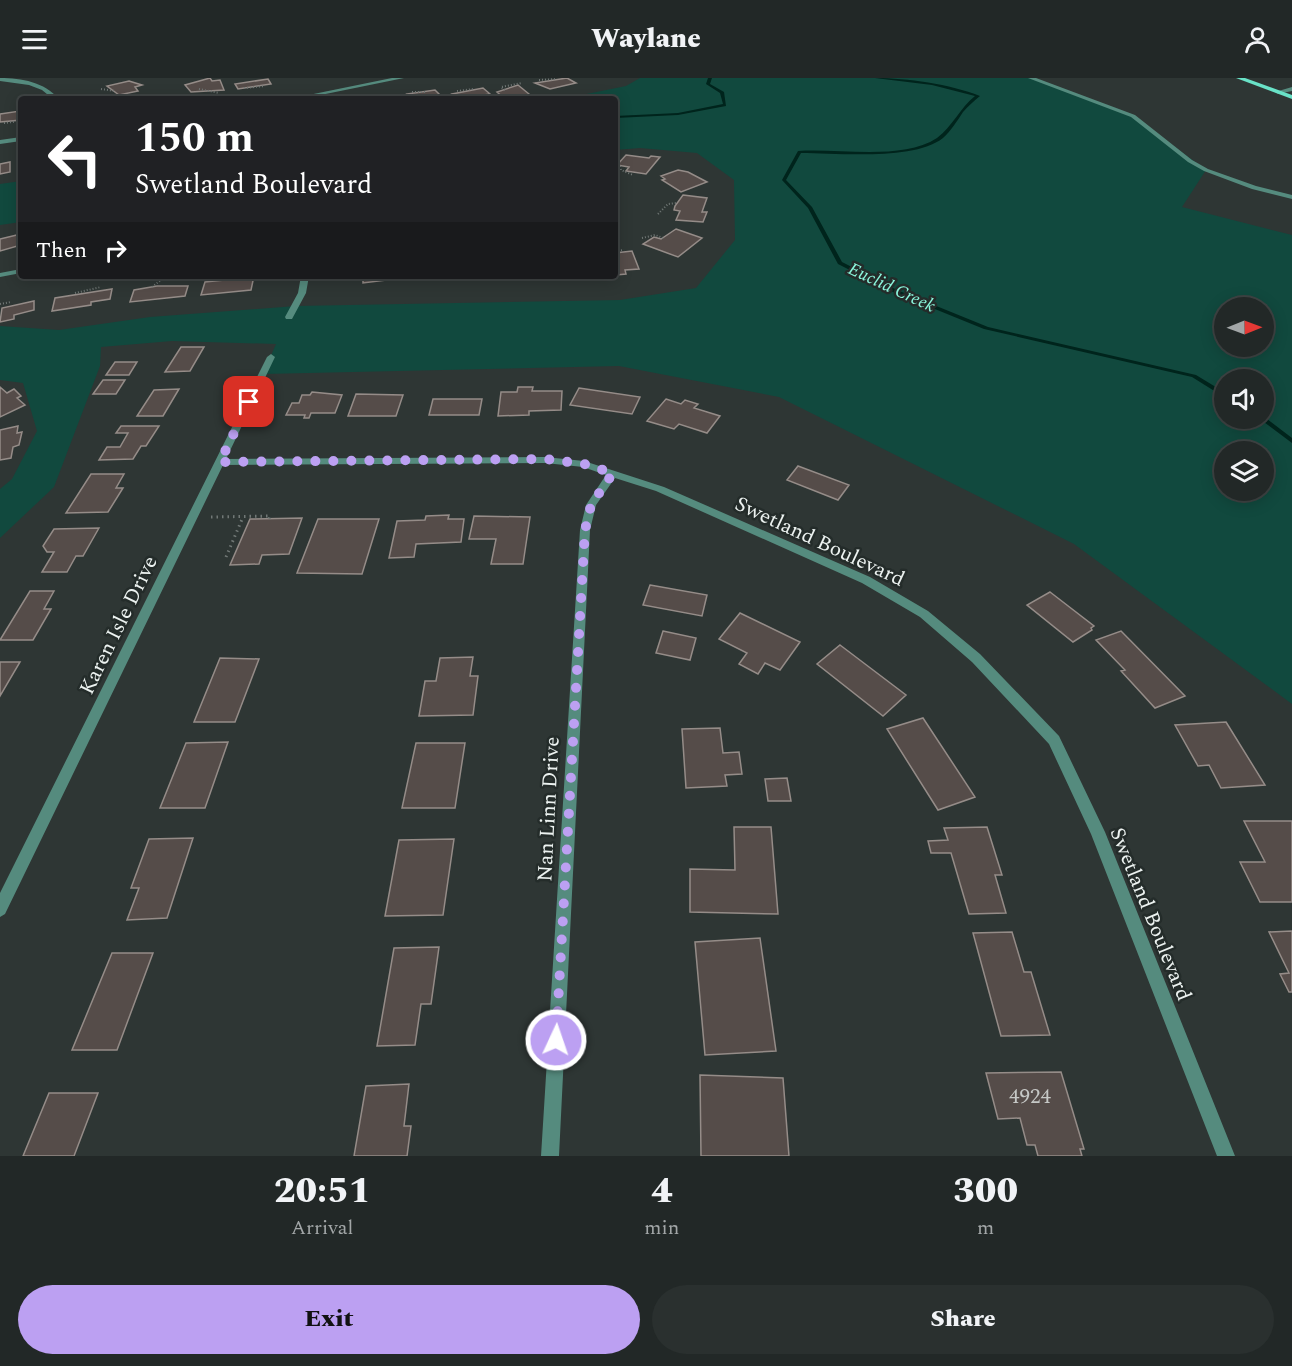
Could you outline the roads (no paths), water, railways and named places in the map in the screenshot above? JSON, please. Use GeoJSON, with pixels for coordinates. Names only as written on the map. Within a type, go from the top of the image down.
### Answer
{"type":"FeatureCollection","features":[{"type":"Feature","properties":{"kind":"main road"},"geometry":{"type":"LineString","coordinates":[[1239,78],[1292,97]]}},
{"type":"Feature","properties":{"kind":"street"},"geometry":{"type":"LineString","coordinates":[[305,96],[378,79],[401,78]]}},
{"type":"Feature","properties":{"kind":"street"},"geometry":{"type":"LineString","coordinates":[[1031,78],[1133,116],[1190,161],[1206,170],[1254,188],[1292,196]]}},
{"type":"Feature","properties":{"kind":"street"},"geometry":{"type":"LineString","coordinates":[[0,79],[40,87],[52,96]]}},
{"type":"Feature","properties":{"kind":"street"},"geometry":{"type":"LineString","coordinates":[[1278,92],[1292,88]]}},
{"type":"Feature","properties":{"kind":"street"},"geometry":{"type":"LineString","coordinates":[[0,142],[18,139]]}},
{"type":"Feature","properties":{"kind":"street"},"geometry":{"type":"LineString","coordinates":[[0,275],[18,272]]}},
{"type":"Feature","properties":{"kind":"street"},"geometry":{"type":"LineString","coordinates":[[289,317],[302,293],[304,279]]}},
{"type":"Feature","properties":{"kind":"street","name":"Karen Isle Drive"},"geometry":{"type":"LineString","coordinates":[[0,909],[271,357]]}},
{"type":"Feature","properties":{"kind":"street","name":"Swetland Boulevard"},"geometry":{"type":"LineString","coordinates":[[220,462],[545,459],[584,464],[660,489],[866,580],[924,614],[976,658],[1054,740],[1098,832],[1226,1156]]}},
{"type":"Feature","properties":{"kind":"street","name":"Nan Linn Drive"},"geometry":{"type":"LineString","coordinates":[[550,1156],[585,530],[591,505],[613,473]]}},
{"type":"Feature","properties":{"kind":"waterway"},"geometry":{"type":"LineString","coordinates":[[618,117],[678,114],[725,105],[722,92],[708,84],[710,78]]}},
{"type":"Feature","properties":{"kind":"waterway","name":"Euclid Creek"},"geometry":{"type":"LineString","coordinates":[[877,78],[932,84],[978,96],[941,137],[929,144],[895,151],[800,152],[784,180],[810,207],[840,263],[895,291],[986,328],[1194,376],[1214,389]]}},
{"type":"Feature","properties":{"kind":"waterway","name":"Euclid Creek"},"geometry":{"type":"LineString","coordinates":[[1274,427],[1292,441]]}}]}
